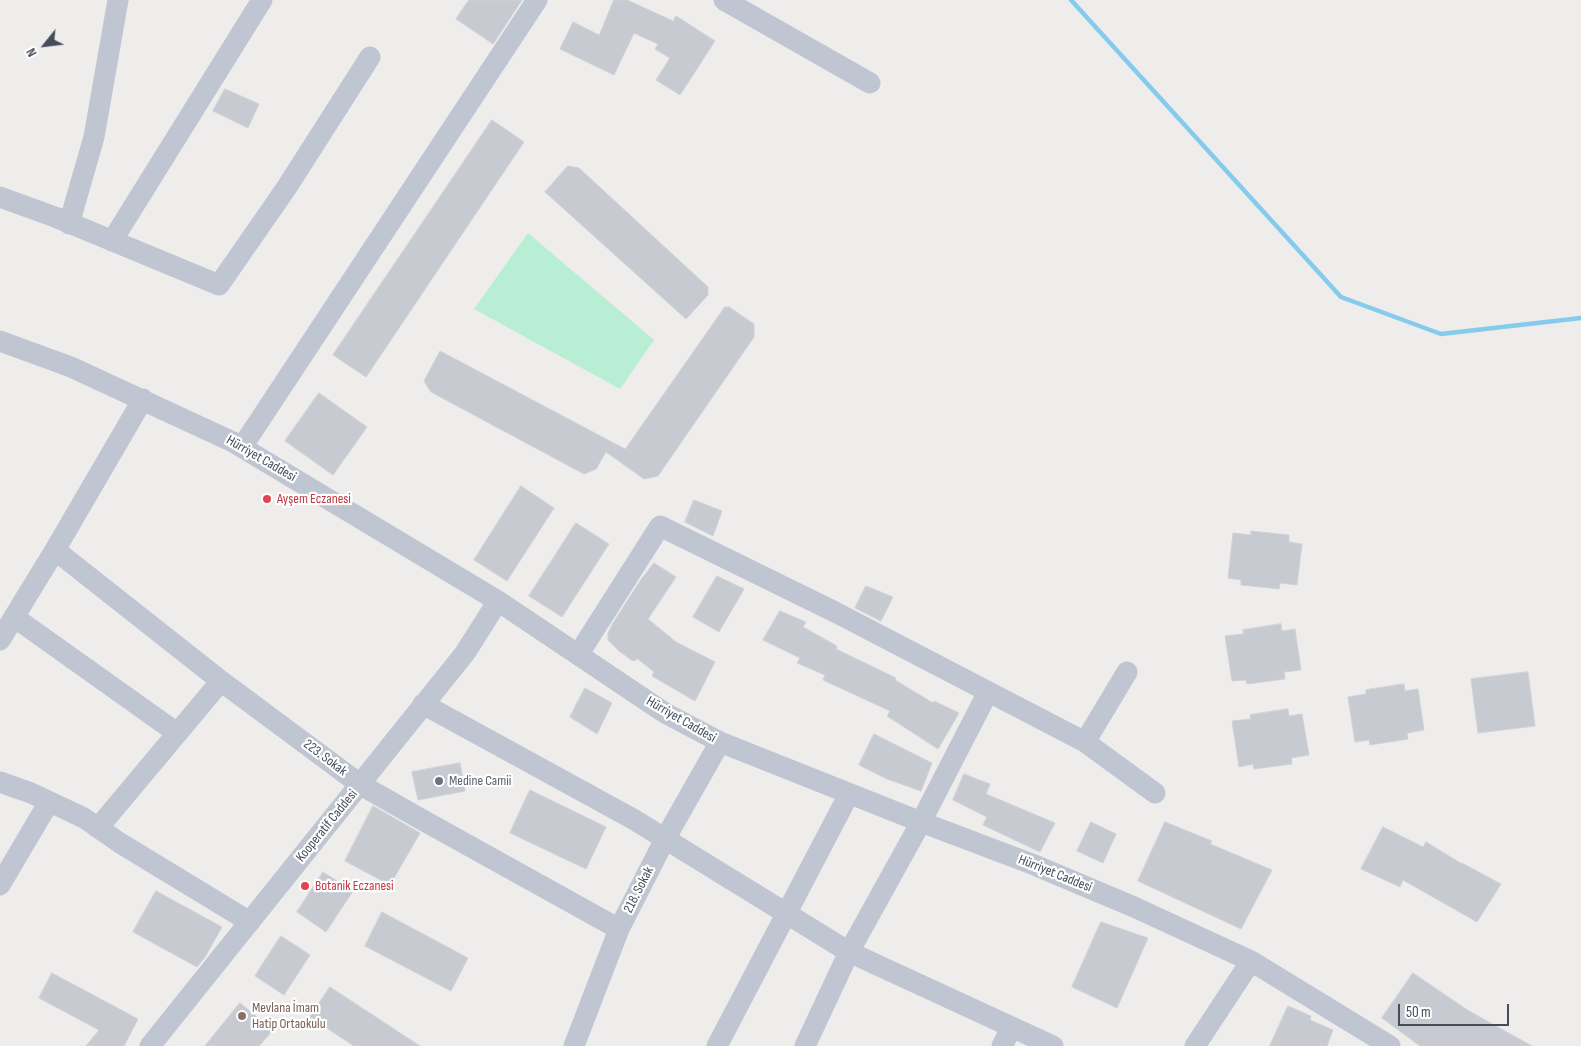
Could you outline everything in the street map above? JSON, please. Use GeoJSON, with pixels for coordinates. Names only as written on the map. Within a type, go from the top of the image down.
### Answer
{"type":"FeatureCollection","features":[{"type":"Feature","properties":{"kind":"street"},"geometry":{"type":"LineString","coordinates":[[69,224],[94,137],[118,0]]}},
{"type":"Feature","properties":{"kind":"street"},"geometry":{"type":"LineString","coordinates":[[112,241],[262,0]]}},
{"type":"Feature","properties":{"kind":"street"},"geometry":{"type":"LineString","coordinates":[[242,447],[537,0]]}},
{"type":"Feature","properties":{"kind":"street"},"geometry":{"type":"LineString","coordinates":[[724,0],[870,83]]}},
{"type":"Feature","properties":{"kind":"street"},"geometry":{"type":"LineString","coordinates":[[0,197],[219,285],[287,187],[370,57]]}},
{"type":"Feature","properties":{"kind":"street","name":"Hürriyet Caddesi"},"geometry":{"type":"LineString","coordinates":[[2,347],[71,367],[143,399],[242,447],[498,601],[665,714],[720,742],[1032,864],[1134,907],[1251,961],[1390,1046]]}},
{"type":"Feature","properties":{"kind":"street"},"geometry":{"type":"LineString","coordinates":[[0,640],[56,550],[143,399]]}},
{"type":"Feature","properties":{"kind":"street"},"geometry":{"type":"LineString","coordinates":[[578,655],[660,526],[835,612],[1085,742],[1155,793]]}},
{"type":"Feature","properties":{"kind":"street","name":"223. Sokak"},"geometry":{"type":"LineString","coordinates":[[56,550],[221,680],[361,785],[619,929]]}},
{"type":"Feature","properties":{"kind":"street","name":"Kooperatif Caddesi"},"geometry":{"type":"LineString","coordinates":[[150,1046],[465,653],[498,601]]}},
{"type":"Feature","properties":{"kind":"street"},"geometry":{"type":"LineString","coordinates":[[14,617],[177,733]]}},
{"type":"Feature","properties":{"kind":"street"},"geometry":{"type":"LineString","coordinates":[[1085,742],[1127,672]]}},
{"type":"Feature","properties":{"kind":"street"},"geometry":{"type":"LineString","coordinates":[[98,828],[221,680]]}},
{"type":"Feature","properties":{"kind":"street"},"geometry":{"type":"LineString","coordinates":[[805,1046],[849,952],[921,822],[988,692]]}},
{"type":"Feature","properties":{"kind":"street"},"geometry":{"type":"LineString","coordinates":[[424,704],[633,819],[849,952],[1053,1046]]}},
{"type":"Feature","properties":{"kind":"street","name":"218. Sokak"},"geometry":{"type":"LineString","coordinates":[[574,1046],[619,929],[665,839],[720,742]]}},
{"type":"Feature","properties":{"kind":"street"},"geometry":{"type":"LineString","coordinates":[[0,782],[32,793],[84,818],[250,922]]}},
{"type":"Feature","properties":{"kind":"street"},"geometry":{"type":"LineString","coordinates":[[717,1046],[849,794]]}},
{"type":"Feature","properties":{"kind":"street"},"geometry":{"type":"LineString","coordinates":[[0,886],[49,802]]}},
{"type":"Feature","properties":{"kind":"street"},"geometry":{"type":"LineString","coordinates":[[1194,1046],[1251,961]]}},
{"type":"Feature","properties":{"kind":"street"},"geometry":{"type":"LineString","coordinates":[[1002,1046],[1012,1027]]}},
{"type":"Feature","properties":{"kind":"green space"},"geometry":{"type":"Polygon","coordinates":[[[528,233],[654,340],[620,389],[474,309],[528,233]]]}},
{"type":"Feature","properties":{"kind":"building"},"geometry":{"type":"Polygon","coordinates":[[[469,0],[522,0],[493,44],[456,19],[469,0]]]}},
{"type":"Feature","properties":{"kind":"building"},"geometry":{"type":"Polygon","coordinates":[[[614,0],[627,0],[673,21],[676,16],[715,41],[680,95],[656,80],[670,58],[655,49],[658,44],[634,33],[614,75],[560,49],[573,22],[599,35],[614,0]]]}},
{"type":"Feature","properties":{"kind":"building"},"geometry":{"type":"Polygon","coordinates":[[[225,89],[259,104],[248,128],[213,111],[225,89]]]}},
{"type":"Feature","properties":{"kind":"building"},"geometry":{"type":"Polygon","coordinates":[[[492,120],[524,142],[366,377],[333,355],[492,120]]]}},
{"type":"Feature","properties":{"kind":"building"},"geometry":{"type":"Polygon","coordinates":[[[568,166],[579,168],[708,287],[708,295],[686,319],[545,192],[568,166]]]}},
{"type":"Feature","properties":{"kind":"building"},"geometry":{"type":"Polygon","coordinates":[[[725,307],[729,307],[754,324],[754,337],[658,476],[644,479],[606,452],[596,469],[584,474],[431,392],[424,381],[440,351],[625,449],[725,307]]]}},
{"type":"Feature","properties":{"kind":"building"},"geometry":{"type":"Polygon","coordinates":[[[319,393],[367,427],[333,475],[285,441],[319,393]]]}},
{"type":"Feature","properties":{"kind":"building"},"geometry":{"type":"Polygon","coordinates":[[[521,486],[554,508],[507,581],[474,560],[521,486]]]}},
{"type":"Feature","properties":{"kind":"building"},"geometry":{"type":"Polygon","coordinates":[[[694,500],[722,511],[713,536],[685,522],[694,500]]]}},
{"type":"Feature","properties":{"kind":"building"},"geometry":{"type":"Polygon","coordinates":[[[576,523],[609,544],[562,617],[529,596],[576,523]]]}},
{"type":"Feature","properties":{"kind":"building"},"geometry":{"type":"Polygon","coordinates":[[[1251,531],[1289,535],[1289,542],[1302,544],[1297,585],[1280,583],[1279,589],[1241,585],[1241,580],[1228,578],[1233,533],[1251,535],[1251,531]]]}},
{"type":"Feature","properties":{"kind":"building"},"geometry":{"type":"Polygon","coordinates":[[[654,563],[676,577],[648,619],[676,642],[715,662],[695,701],[652,676],[654,672],[638,659],[633,661],[608,640],[608,633],[613,623],[654,563]]]}},
{"type":"Feature","properties":{"kind":"building"},"geometry":{"type":"Polygon","coordinates":[[[717,576],[744,589],[719,632],[693,617],[717,576]]]}},
{"type":"Feature","properties":{"kind":"building"},"geometry":{"type":"Polygon","coordinates":[[[866,586],[893,597],[881,621],[855,608],[866,586]]]}},
{"type":"Feature","properties":{"kind":"building"},"geometry":{"type":"Polygon","coordinates":[[[780,611],[806,622],[803,627],[837,646],[836,649],[896,678],[895,680],[933,703],[934,701],[959,713],[938,749],[887,716],[890,711],[823,680],[825,675],[797,663],[800,658],[763,640],[780,611]]]}},
{"type":"Feature","properties":{"kind":"building"},"geometry":{"type":"Polygon","coordinates":[[[1281,624],[1282,631],[1295,629],[1301,670],[1284,672],[1285,679],[1247,684],[1246,680],[1232,681],[1225,636],[1244,634],[1243,630],[1281,624]]]}},
{"type":"Feature","properties":{"kind":"building"},"geometry":{"type":"Polygon","coordinates":[[[1528,672],[1535,726],[1478,733],[1471,679],[1528,672]]]}},
{"type":"Feature","properties":{"kind":"building"},"geometry":{"type":"Polygon","coordinates":[[[1404,684],[1405,691],[1418,689],[1424,730],[1407,733],[1408,739],[1370,745],[1369,740],[1355,742],[1348,697],[1366,694],[1366,690],[1404,684]]]}},
{"type":"Feature","properties":{"kind":"building"},"geometry":{"type":"Polygon","coordinates":[[[585,688],[612,703],[597,734],[570,717],[585,688]]]}},
{"type":"Feature","properties":{"kind":"building"},"geometry":{"type":"Polygon","coordinates":[[[1288,709],[1289,716],[1302,714],[1309,755],[1291,758],[1292,764],[1254,769],[1253,764],[1239,767],[1232,721],[1251,719],[1250,715],[1288,709]]]}},
{"type":"Feature","properties":{"kind":"building"},"geometry":{"type":"Polygon","coordinates":[[[874,734],[932,763],[921,791],[887,779],[859,765],[874,734]]]}},
{"type":"Feature","properties":{"kind":"building","name":"Medine Camii"},"geometry":{"type":"Polygon","coordinates":[[[460,763],[465,791],[418,800],[412,772],[460,763]]]}},
{"type":"Feature","properties":{"kind":"building"},"geometry":{"type":"Polygon","coordinates":[[[964,774],[990,784],[986,794],[1055,823],[1040,852],[983,825],[987,817],[953,800],[964,774]]]}},
{"type":"Feature","properties":{"kind":"building"},"geometry":{"type":"Polygon","coordinates":[[[530,790],[606,827],[586,869],[510,833],[530,790]]]}},
{"type":"Feature","properties":{"kind":"building"},"geometry":{"type":"Polygon","coordinates":[[[373,806],[420,833],[390,885],[345,861],[373,806]]]}},
{"type":"Feature","properties":{"kind":"building"},"geometry":{"type":"Polygon","coordinates":[[[1091,822],[1116,834],[1103,863],[1077,851],[1091,822]]]}},
{"type":"Feature","properties":{"kind":"building"},"geometry":{"type":"Polygon","coordinates":[[[1165,822],[1212,841],[1210,844],[1272,870],[1241,929],[1138,881],[1165,822]]]}},
{"type":"Feature","properties":{"kind":"building"},"geometry":{"type":"Polygon","coordinates":[[[1383,827],[1423,847],[1426,842],[1462,864],[1501,884],[1477,922],[1403,880],[1400,887],[1361,869],[1383,827]]]}},
{"type":"Feature","properties":{"kind":"building"},"geometry":{"type":"Polygon","coordinates":[[[323,872],[353,891],[326,932],[297,912],[323,872]]]}},
{"type":"Feature","properties":{"kind":"building"},"geometry":{"type":"Polygon","coordinates":[[[156,891],[222,927],[197,967],[133,932],[156,891]]]}},
{"type":"Feature","properties":{"kind":"building"},"geometry":{"type":"Polygon","coordinates":[[[382,912],[468,958],[451,991],[365,946],[382,912]]]}},
{"type":"Feature","properties":{"kind":"building"},"geometry":{"type":"Polygon","coordinates":[[[1101,922],[1148,938],[1117,1008],[1072,987],[1101,922]]]}},
{"type":"Feature","properties":{"kind":"building"},"geometry":{"type":"Polygon","coordinates":[[[281,936],[310,955],[284,995],[255,976],[281,936]]]}},
{"type":"Feature","properties":{"kind":"building"},"geometry":{"type":"Polygon","coordinates":[[[52,973],[138,1019],[124,1046],[86,1046],[99,1030],[39,998],[52,973]]]}},
{"type":"Feature","properties":{"kind":"building"},"geometry":{"type":"Polygon","coordinates":[[[1413,973],[1469,1011],[1532,1046],[1420,1046],[1382,1018],[1413,973]]]}},
{"type":"Feature","properties":{"kind":"building"},"geometry":{"type":"Polygon","coordinates":[[[330,987],[420,1046],[354,1046],[310,1017],[330,987]]]}},
{"type":"Feature","properties":{"kind":"building","name":"Mevlana İmam Hatip Ortaokulu"},"geometry":{"type":"Polygon","coordinates":[[[240,1003],[273,1030],[259,1046],[205,1046],[240,1003]]]}},
{"type":"Feature","properties":{"kind":"building"},"geometry":{"type":"Polygon","coordinates":[[[1288,1006],[1311,1016],[1310,1020],[1333,1030],[1327,1046],[1270,1046],[1288,1006]]]}},
{"type":"Feature","properties":{"kind":"waterway"},"geometry":{"type":"LineString","coordinates":[[1071,0],[1341,297],[1441,334],[1581,318]]}},
{"type":"Feature","properties":{"kind":"place","name":"Ayşem Eczanesi"},"geometry":{"type":"Point","coordinates":[267,499]}},
{"type":"Feature","properties":{"kind":"place","name":"Medine Camii"},"geometry":{"type":"Point","coordinates":[439,781]}},
{"type":"Feature","properties":{"kind":"place","name":"Botanik Eczanesi"},"geometry":{"type":"Point","coordinates":[305,886]}},
{"type":"Feature","properties":{"kind":"place","name":"Mevlana İmam Hatip Ortaokulu"},"geometry":{"type":"Point","coordinates":[242,1016]}}]}
